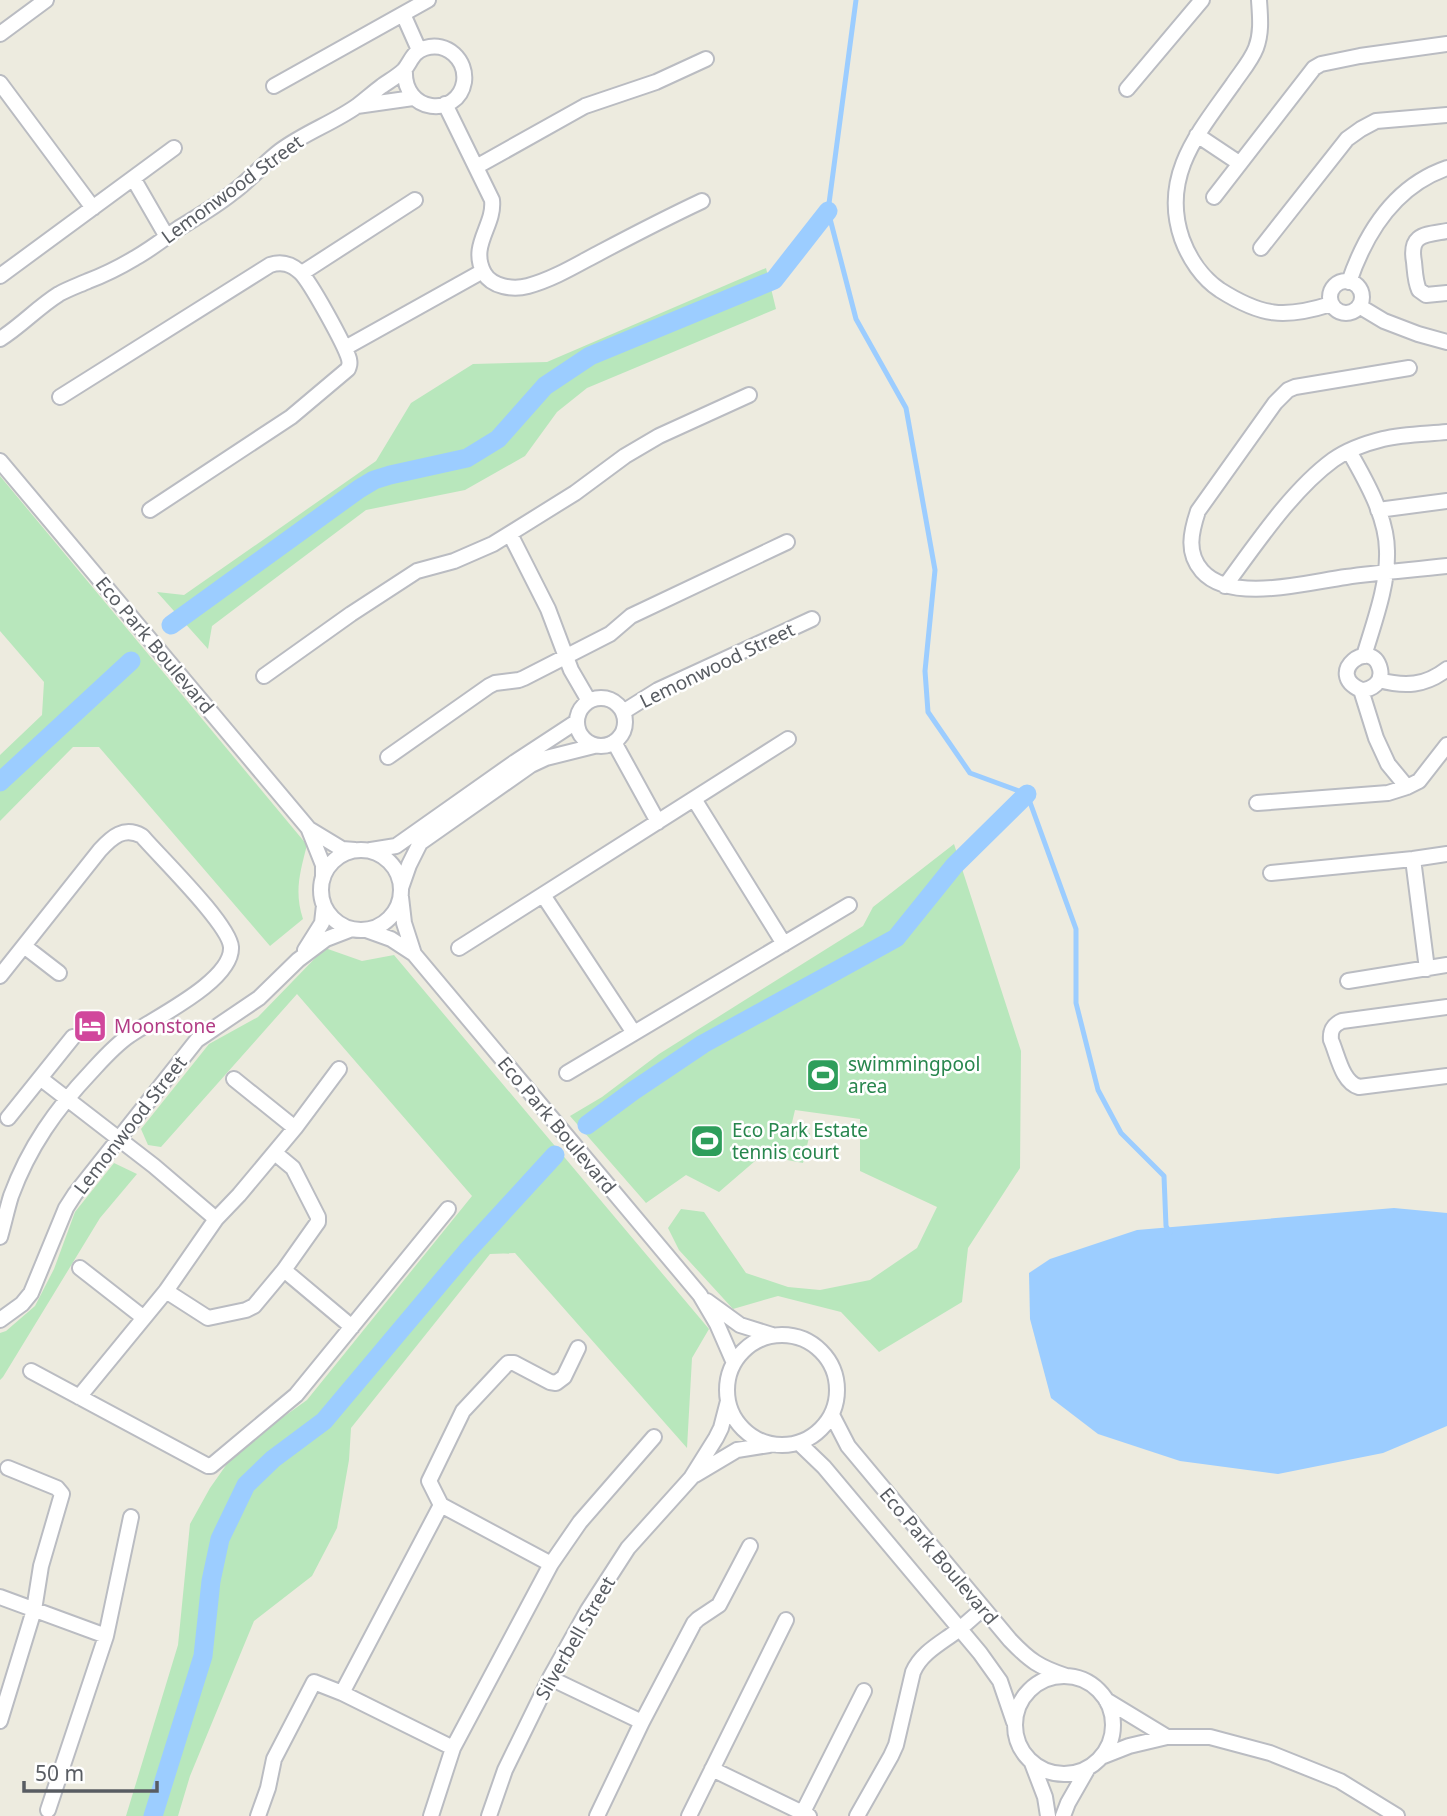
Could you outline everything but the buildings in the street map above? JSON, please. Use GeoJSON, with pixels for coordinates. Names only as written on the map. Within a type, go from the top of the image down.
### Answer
{"type":"FeatureCollection","features":[{"type":"Feature","properties":{"kind":"street"},"geometry":{"type":"LineString","coordinates":[[0,34],[46,0]]}},
{"type":"Feature","properties":{"kind":"street"},"geometry":{"type":"LineString","coordinates":[[274,86],[428,0]]}},
{"type":"Feature","properties":{"kind":"street"},"geometry":{"type":"LineString","coordinates":[[1127,89],[1202,0]]}},
{"type":"Feature","properties":{"kind":"street"},"geometry":{"type":"LineString","coordinates":[[1259,0],[1261,33],[1257,46],[1186,155],[1178,178],[1175,202],[1177,225],[1197,267],[1213,285],[1244,304],[1266,312],[1286,314],[1331,304]]}},
{"type":"Feature","properties":{"kind":"street"},"geometry":{"type":"LineString","coordinates":[[403,14],[419,50]]}},
{"type":"Feature","properties":{"kind":"street"},"geometry":{"type":"LineString","coordinates":[[1214,197],[1314,68],[1321,64],[1360,56],[1447,44]]}},
{"type":"Feature","properties":{"kind":"street"},"geometry":{"type":"LineString","coordinates":[[426,47],[444,48],[460,60],[464,83],[456,97],[445,104],[422,104],[413,98],[406,87],[405,69],[411,57],[419,50],[426,47]]}},
{"type":"Feature","properties":{"kind":"street"},"geometry":{"type":"LineString","coordinates":[[476,167],[585,106],[656,82],[706,59]]}},
{"type":"Feature","properties":{"kind":"street","name":"Lemonwood Street"},"geometry":{"type":"LineString","coordinates":[[1,339],[59,294],[125,264],[233,193],[280,151],[356,106],[405,69]]}},
{"type":"Feature","properties":{"kind":"street"},"geometry":{"type":"LineString","coordinates":[[0,83],[93,208]]}},
{"type":"Feature","properties":{"kind":"street","name":"Lemonwood Street"},"geometry":{"type":"LineString","coordinates":[[356,106],[413,98]]}},
{"type":"Feature","properties":{"kind":"street"},"geometry":{"type":"LineString","coordinates":[[445,104],[488,190],[493,207],[480,254],[483,271],[489,279],[500,285],[527,286],[557,275],[702,201]]}},
{"type":"Feature","properties":{"kind":"street"},"geometry":{"type":"LineString","coordinates":[[1261,248],[1353,134],[1376,121],[1447,115]]}},
{"type":"Feature","properties":{"kind":"street"},"geometry":{"type":"LineString","coordinates":[[1197,135],[1239,163]]}},
{"type":"Feature","properties":{"kind":"street"},"geometry":{"type":"LineString","coordinates":[[0,276],[174,148]]}},
{"type":"Feature","properties":{"kind":"street"},"geometry":{"type":"LineString","coordinates":[[1349,282],[1363,244],[1387,209],[1420,180],[1447,168]]}},
{"type":"Feature","properties":{"kind":"street"},"geometry":{"type":"LineString","coordinates":[[133,178],[167,237]]}},
{"type":"Feature","properties":{"kind":"street"},"geometry":{"type":"LineString","coordinates":[[302,273],[415,200]]}},
{"type":"Feature","properties":{"kind":"street"},"geometry":{"type":"LineString","coordinates":[[1447,231],[1424,235],[1415,242],[1412,251],[1419,290],[1426,295],[1447,293]]}},
{"type":"Feature","properties":{"kind":"street"},"geometry":{"type":"LineString","coordinates":[[60,397],[271,265],[277,262],[285,263],[302,273],[345,348],[349,366],[332,384],[280,424],[150,510]]}},
{"type":"Feature","properties":{"kind":"street"},"geometry":{"type":"LineString","coordinates":[[345,348],[483,271]]}},
{"type":"Feature","properties":{"kind":"street"},"geometry":{"type":"LineString","coordinates":[[1343,282],[1354,284],[1361,294],[1359,306],[1348,313],[1341,313],[1331,304],[1333,288],[1343,282]]}},
{"type":"Feature","properties":{"kind":"street"},"geometry":{"type":"LineString","coordinates":[[1359,306],[1384,321],[1447,342]]}},
{"type":"Feature","properties":{"kind":"street"},"geometry":{"type":"LineString","coordinates":[[1409,368],[1288,390],[1275,403],[1198,511],[1192,528],[1191,552],[1196,564],[1213,581],[1241,588],[1447,566]]}},
{"type":"Feature","properties":{"kind":"street"},"geometry":{"type":"LineString","coordinates":[[264,677],[417,570],[454,561],[493,544],[575,494],[625,456],[659,436],[749,395]]}},
{"type":"Feature","properties":{"kind":"street"},"geometry":{"type":"LineString","coordinates":[[1225,586],[1275,519],[1306,484],[1334,459],[1384,439],[1447,432]]}},
{"type":"Feature","properties":{"kind":"street"},"geometry":{"type":"LineString","coordinates":[[1349,451],[1369,486],[1388,548],[1377,615],[1364,656]]}},
{"type":"Feature","properties":{"kind":"street","name":"Eco Park Boulevard"},"geometry":{"type":"LineString","coordinates":[[0,461],[309,829],[323,864],[323,878]]}},
{"type":"Feature","properties":{"kind":"street"},"geometry":{"type":"LineString","coordinates":[[1377,510],[1447,500]]}},
{"type":"Feature","properties":{"kind":"street"},"geometry":{"type":"LineString","coordinates":[[510,534],[548,609],[571,670],[589,701],[578,713],[576,722],[581,736],[594,746]]}},
{"type":"Feature","properties":{"kind":"street"},"geometry":{"type":"LineString","coordinates":[[388,757],[489,686],[519,680],[610,634],[631,616],[787,542]]}},
{"type":"Feature","properties":{"kind":"street","name":"Lemonwood Street"},"geometry":{"type":"LineString","coordinates":[[623,712],[658,690],[811,619]]}},
{"type":"Feature","properties":{"kind":"street"},"geometry":{"type":"LineString","coordinates":[[1364,656],[1371,657],[1380,667],[1379,680],[1372,688],[1361,690],[1349,682],[1347,675],[1351,661],[1364,656]]}},
{"type":"Feature","properties":{"kind":"street"},"geometry":{"type":"LineString","coordinates":[[1379,680],[1411,685],[1433,678],[1447,669]]}},
{"type":"Feature","properties":{"kind":"street"},"geometry":{"type":"LineString","coordinates":[[1361,690],[1376,738],[1388,764],[1407,787]]}},
{"type":"Feature","properties":{"kind":"street","name":"Lemonwood Street"},"geometry":{"type":"LineString","coordinates":[[589,701],[597,698],[611,700],[623,712],[624,729],[614,743]]}},
{"type":"Feature","properties":{"kind":"street"},"geometry":{"type":"LineString","coordinates":[[576,722],[396,846],[341,855],[330,865],[323,878],[321,892],[324,905],[331,916],[340,924],[359,929],[378,926],[389,918],[397,908],[409,865],[420,843],[531,765],[546,758],[614,743],[658,822]]}},
{"type":"Feature","properties":{"kind":"street"},"geometry":{"type":"LineString","coordinates":[[459,948],[788,739]]}},
{"type":"Feature","properties":{"kind":"street"},"geometry":{"type":"LineString","coordinates":[[1257,803],[1388,793],[1419,781],[1447,745]]}},
{"type":"Feature","properties":{"kind":"street"},"geometry":{"type":"LineString","coordinates":[[694,799],[784,944]]}},
{"type":"Feature","properties":{"kind":"street","name":"Eco Park Boulevard"},"geometry":{"type":"LineString","coordinates":[[309,829],[342,849],[362,850]]}},
{"type":"Feature","properties":{"kind":"street"},"geometry":{"type":"LineString","coordinates":[[0,976],[100,850],[117,834],[131,832],[142,836],[215,916],[228,936],[231,947],[225,967],[208,984],[127,1037],[66,1098],[25,1162],[11,1197],[0,1237]]}},
{"type":"Feature","properties":{"kind":"street"},"geometry":{"type":"LineString","coordinates":[[362,850],[382,855],[392,864],[399,875],[401,892]]}},
{"type":"Feature","properties":{"kind":"street"},"geometry":{"type":"LineString","coordinates":[[1271,873],[1447,854]]}},
{"type":"Feature","properties":{"kind":"street"},"geometry":{"type":"LineString","coordinates":[[1413,859],[1427,969]]}},
{"type":"Feature","properties":{"kind":"street","name":"Eco Park Boulevard"},"geometry":{"type":"LineString","coordinates":[[401,892],[404,923],[414,954]]}},
{"type":"Feature","properties":{"kind":"street"},"geometry":{"type":"LineString","coordinates":[[543,895],[634,1033]]}},
{"type":"Feature","properties":{"kind":"street","name":"Lemonwood Street"},"geometry":{"type":"LineString","coordinates":[[298,960],[321,923],[324,905]]}},
{"type":"Feature","properties":{"kind":"street"},"geometry":{"type":"LineString","coordinates":[[568,1073],[849,905]]}},
{"type":"Feature","properties":{"kind":"street","name":"Lemonwood Street"},"geometry":{"type":"LineString","coordinates":[[0,1320],[22,1304],[31,1293],[66,1208],[197,1040],[259,998],[298,960],[326,939],[359,929]]}},
{"type":"Feature","properties":{"kind":"street","name":"Eco Park Boulevard"},"geometry":{"type":"LineString","coordinates":[[359,929],[391,939],[414,954],[700,1295],[717,1324],[734,1363]]}},
{"type":"Feature","properties":{"kind":"street"},"geometry":{"type":"LineString","coordinates":[[24,946],[59,973]]}},
{"type":"Feature","properties":{"kind":"street"},"geometry":{"type":"LineString","coordinates":[[1348,981],[1447,965]]}},
{"type":"Feature","properties":{"kind":"street"},"geometry":{"type":"LineString","coordinates":[[1447,1007],[1342,1021],[1332,1028],[1331,1040],[1347,1080],[1355,1087],[1447,1076]]}},
{"type":"Feature","properties":{"kind":"street"},"geometry":{"type":"LineString","coordinates":[[8,1118],[73,1037]]}},
{"type":"Feature","properties":{"kind":"street"},"geometry":{"type":"LineString","coordinates":[[79,1397],[166,1291],[216,1219],[295,1128],[338,1069]]}},
{"type":"Feature","properties":{"kind":"street"},"geometry":{"type":"LineString","coordinates":[[40,1078],[154,1166],[216,1219]]}},
{"type":"Feature","properties":{"kind":"street"},"geometry":{"type":"LineString","coordinates":[[234,1079],[295,1128]]}},
{"type":"Feature","properties":{"kind":"street"},"geometry":{"type":"LineString","coordinates":[[166,1291],[208,1318],[254,1306],[284,1270],[318,1217],[293,1168],[275,1153]]}},
{"type":"Feature","properties":{"kind":"street"},"geometry":{"type":"LineString","coordinates":[[31,1371],[211,1466],[296,1395],[448,1209]]}},
{"type":"Feature","properties":{"kind":"street"},"geometry":{"type":"LineString","coordinates":[[79,1268],[144,1318]]}},
{"type":"Feature","properties":{"kind":"street"},"geometry":{"type":"LineString","coordinates":[[284,1270],[352,1327]]}},
{"type":"Feature","properties":{"kind":"street","name":"Eco Park Boulevard"},"geometry":{"type":"LineString","coordinates":[[700,1295],[740,1325],[772,1335]]}},
{"type":"Feature","properties":{"kind":"street"},"geometry":{"type":"LineString","coordinates":[[772,1335],[789,1335],[806,1340],[821,1349],[831,1363],[837,1380],[837,1398],[832,1415],[823,1427],[799,1443],[772,1444],[757,1439],[743,1429],[728,1401],[728,1381],[734,1363],[750,1345],[772,1335]]}},
{"type":"Feature","properties":{"kind":"street"},"geometry":{"type":"LineString","coordinates":[[551,1564],[441,1505],[430,1486],[430,1476],[463,1411],[508,1363],[514,1363],[556,1383],[564,1377],[578,1348]]}},
{"type":"Feature","properties":{"kind":"street","name":"Silverbell Street"},"geometry":{"type":"LineString","coordinates":[[489,1816],[505,1770],[587,1610],[628,1548],[691,1478],[721,1428],[728,1401]]}},
{"type":"Feature","properties":{"kind":"street","name":"Eco Park Boulevard"},"geometry":{"type":"LineString","coordinates":[[832,1415],[848,1446],[1022,1653],[1043,1668],[1066,1676]]}},
{"type":"Feature","properties":{"kind":"street"},"geometry":{"type":"LineString","coordinates":[[431,1816],[453,1748],[551,1564],[580,1522],[654,1437]]}},
{"type":"Feature","properties":{"kind":"street","name":"Eco Park Boulevard"},"geometry":{"type":"LineString","coordinates":[[799,1443],[824,1467],[960,1629],[1000,1681],[1014,1722]]}},
{"type":"Feature","properties":{"kind":"street","name":"Silverbell Street"},"geometry":{"type":"LineString","coordinates":[[691,1478],[737,1450],[772,1444]]}},
{"type":"Feature","properties":{"kind":"street"},"geometry":{"type":"LineString","coordinates":[[0,1721],[34,1610],[41,1566],[62,1500],[62,1494],[57,1488],[8,1468]]}},
{"type":"Feature","properties":{"kind":"street"},"geometry":{"type":"LineString","coordinates":[[342,1693],[441,1505]]}},
{"type":"Feature","properties":{"kind":"street"},"geometry":{"type":"LineString","coordinates":[[48,1811],[106,1636],[131,1517]]}},
{"type":"Feature","properties":{"kind":"street"},"geometry":{"type":"LineString","coordinates":[[597,1816],[694,1623],[721,1601],[750,1546]]}},
{"type":"Feature","properties":{"kind":"street"},"geometry":{"type":"LineString","coordinates":[[0,1597],[106,1636]]}},
{"type":"Feature","properties":{"kind":"street"},"geometry":{"type":"LineString","coordinates":[[857,1816],[896,1745],[917,1662],[983,1609]]}},
{"type":"Feature","properties":{"kind":"street"},"geometry":{"type":"LineString","coordinates":[[689,1816],[786,1620]]}},
{"type":"Feature","properties":{"kind":"street"},"geometry":{"type":"LineString","coordinates":[[1063,1816],[1088,1768],[1101,1757],[1109,1744],[1113,1729],[1112,1714],[1106,1700],[1096,1688],[1082,1679],[1066,1676],[1047,1678],[1031,1688],[1019,1703],[1014,1722],[1016,1738],[1022,1752],[1032,1763],[1045,1771],[1074,1773],[1088,1768]]}},
{"type":"Feature","properties":{"kind":"street"},"geometry":{"type":"LineString","coordinates":[[550,1678],[642,1722]]}},
{"type":"Feature","properties":{"kind":"street"},"geometry":{"type":"LineString","coordinates":[[258,1816],[274,1759],[315,1681],[453,1748]]}},
{"type":"Feature","properties":{"kind":"street"},"geometry":{"type":"LineString","coordinates":[[712,1769],[804,1815],[864,1691]]}},
{"type":"Feature","properties":{"kind":"street"},"geometry":{"type":"LineString","coordinates":[[1106,1700],[1167,1737]]}},
{"type":"Feature","properties":{"kind":"street"},"geometry":{"type":"LineString","coordinates":[[1101,1757],[1129,1746],[1167,1737],[1210,1737],[1270,1753],[1340,1781],[1397,1816]]}},
{"type":"Feature","properties":{"kind":"street"},"geometry":{"type":"LineString","coordinates":[[1032,1763],[1045,1797],[1048,1816]]}},
{"type":"Feature","properties":{"kind":"green space"},"geometry":{"type":"Polygon","coordinates":[[[766,268],[776,309],[587,388],[557,412],[525,456],[465,490],[366,510],[212,626],[208,649],[157,592],[184,595],[376,461],[411,403],[473,364],[547,362],[766,268]]]}},
{"type":"Feature","properties":{"kind":"green space"},"geometry":{"type":"Polygon","coordinates":[[[0,476],[307,845],[298,891],[303,919],[270,946],[99,747],[73,747],[0,821],[0,755],[42,715],[44,682],[0,631],[0,476]]]}},
{"type":"Feature","properties":{"kind":"green space"},"geometry":{"type":"Polygon","coordinates":[[[954,844],[1021,1051],[1020,1168],[968,1248],[962,1302],[879,1352],[841,1312],[778,1296],[733,1309],[679,1250],[668,1228],[681,1209],[704,1212],[746,1273],[788,1287],[820,1290],[870,1280],[917,1248],[937,1207],[860,1171],[860,1119],[795,1110],[790,1131],[810,1133],[803,1163],[760,1155],[719,1192],[686,1175],[646,1203],[570,1116],[602,1097],[659,1054],[863,926],[873,907],[954,844]]]}},
{"type":"Feature","properties":{"kind":"green space"},"geometry":{"type":"Polygon","coordinates":[[[325,948],[362,961],[394,955],[709,1329],[692,1358],[687,1448],[515,1253],[490,1254],[351,1428],[349,1460],[337,1528],[312,1576],[254,1621],[190,1776],[178,1816],[126,1816],[178,1645],[190,1524],[210,1488],[236,1451],[307,1400],[472,1196],[297,994],[161,1147],[148,1145],[141,1129],[209,1044],[258,1017],[325,948]]]}},
{"type":"Feature","properties":{"kind":"green space"},"geometry":{"type":"Polygon","coordinates":[[[114,1163],[137,1174],[100,1218],[0,1380],[0,1333],[35,1306],[54,1269],[75,1212],[114,1163]]]}},
{"type":"Feature","properties":{"kind":"water"},"geometry":{"type":"Polygon","coordinates":[[[1394,1208],[1447,1213],[1447,1426],[1383,1453],[1278,1474],[1180,1461],[1098,1434],[1051,1398],[1030,1319],[1029,1273],[1050,1259],[1137,1230],[1394,1208]]]}},
{"type":"Feature","properties":{"kind":"waterway"},"geometry":{"type":"LineString","coordinates":[[856,0],[828,211],[856,319],[906,408],[935,570],[925,671],[928,712],[970,773],[1027,794],[1076,929],[1076,1003],[1098,1090],[1121,1133],[1164,1176],[1166,1226],[1170,1233]]}},
{"type":"Feature","properties":{"kind":"waterway"},"geometry":{"type":"LineString","coordinates":[[171,625],[374,480],[467,458],[498,439],[545,386],[590,356],[774,280],[828,211]]}},
{"type":"Feature","properties":{"kind":"waterway"},"geometry":{"type":"LineString","coordinates":[[0,782],[131,661]]}},
{"type":"Feature","properties":{"kind":"waterway"},"geometry":{"type":"LineString","coordinates":[[587,1125],[703,1044],[896,938],[954,866],[1027,794]]}},
{"type":"Feature","properties":{"kind":"waterway"},"geometry":{"type":"LineString","coordinates":[[153,1816],[203,1656],[211,1581],[220,1539],[246,1485],[273,1459],[324,1421],[467,1251],[555,1155]]}},
{"type":"Feature","properties":{"kind":"place","name":"Moonstone"},"geometry":{"type":"Point","coordinates":[90,1026]}},
{"type":"Feature","properties":{"kind":"place","name":"swimmingpool area"},"geometry":{"type":"Point","coordinates":[823,1075]}},
{"type":"Feature","properties":{"kind":"place","name":"Eco Park Estate tennis court"},"geometry":{"type":"Point","coordinates":[707,1141]}}]}
